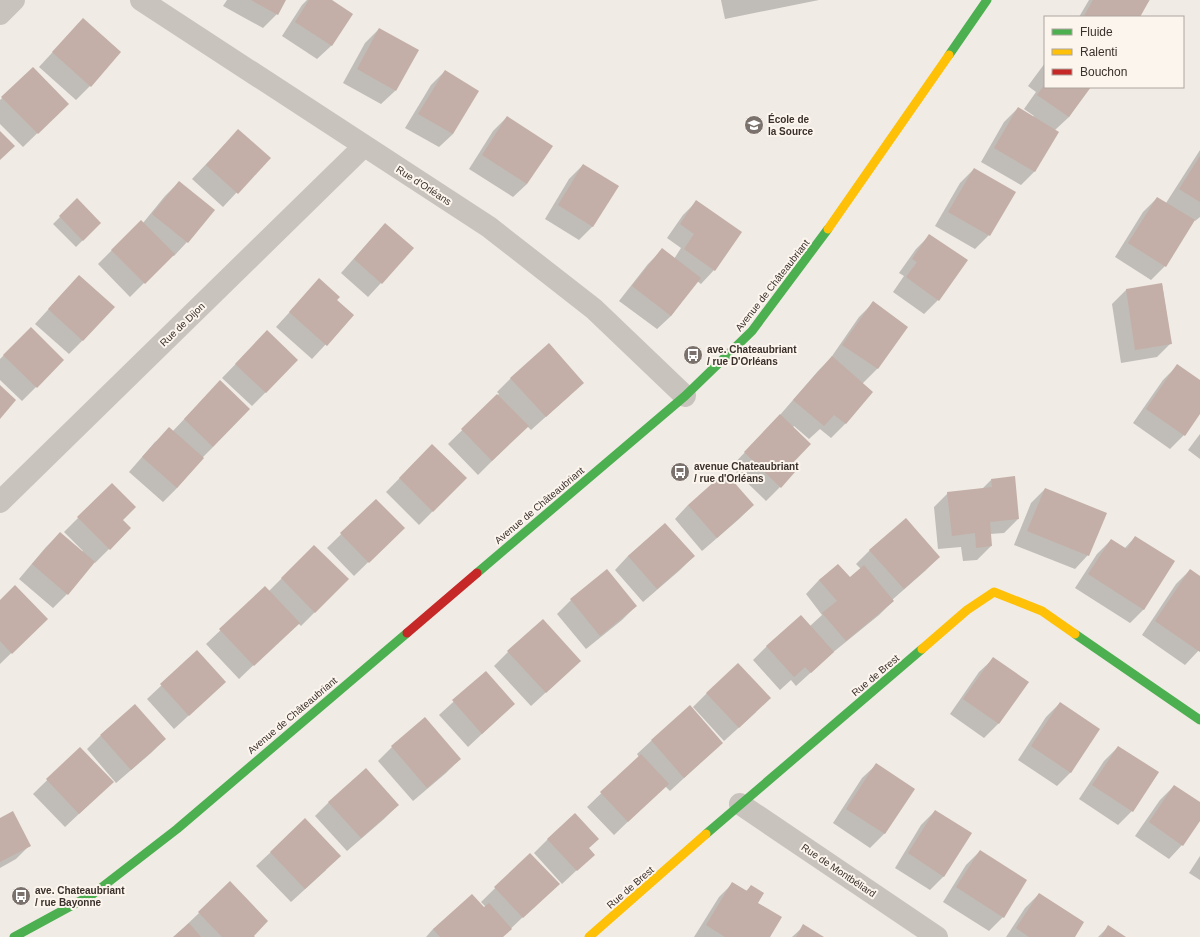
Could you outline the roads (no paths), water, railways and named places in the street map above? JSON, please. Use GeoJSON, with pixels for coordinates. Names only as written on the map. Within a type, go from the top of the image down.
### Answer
{"type":"FeatureCollection","features":[{"type":"Feature","properties":{"kind":"street"},"geometry":{"type":"LineString","coordinates":[[0,14],[14,0]]}},
{"type":"Feature","properties":{"kind":"street","name":"Rue d'Orléans"},"geometry":{"type":"LineString","coordinates":[[141,0],[495,232],[594,309],[685,396]]}},
{"type":"Feature","properties":{"kind":"street","name":"Avenue de Châteaubriant"},"geometry":{"type":"LineString","coordinates":[[14,937],[93,894],[177,829],[685,396],[752,331],[834,221],[987,0]]}},
{"type":"Feature","properties":{"kind":"street","name":"Rue de Dijon"},"geometry":{"type":"LineString","coordinates":[[0,502],[364,146]]}},
{"type":"Feature","properties":{"kind":"street","name":"Rue de Brest"},"geometry":{"type":"LineString","coordinates":[[589,937],[740,804],[968,610],[994,592],[1042,611],[1200,720]]}},
{"type":"Feature","properties":{"kind":"street","name":"Rue de Montbéliard"},"geometry":{"type":"LineString","coordinates":[[740,804],[937,937]]}},
{"type":"Feature","properties":{"kind":"place","name":"École de la Source"},"geometry":{"type":"Point","coordinates":[754,125]}},
{"type":"Feature","properties":{"kind":"place","name":"ave. Chateaubriant / rue D'Orléans"},"geometry":{"type":"Point","coordinates":[693,355]}},
{"type":"Feature","properties":{"kind":"place","name":"avenue Chateaubriant / rue d'Orléans"},"geometry":{"type":"Point","coordinates":[680,472]}},
{"type":"Feature","properties":{"kind":"place","name":"ave. Chateaubriant / rue Bayonne"},"geometry":{"type":"Point","coordinates":[21,896]}}]}
